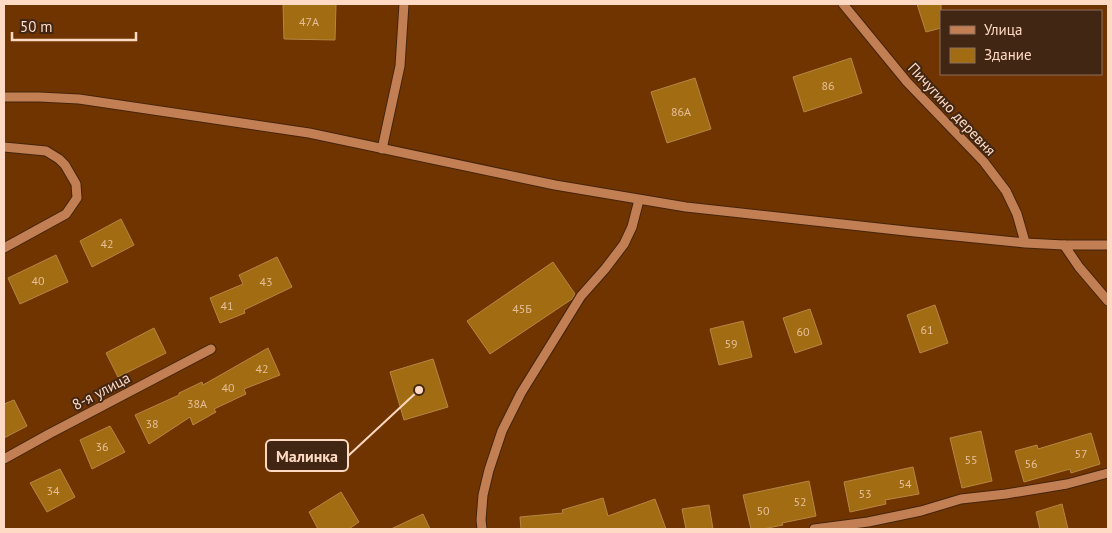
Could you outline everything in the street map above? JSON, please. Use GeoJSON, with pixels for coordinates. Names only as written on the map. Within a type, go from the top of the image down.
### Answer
{"type":"FeatureCollection","features":[{"type":"Feature","properties":{"kind":"street"},"geometry":{"type":"LineString","coordinates":[[382,149],[400,66],[404,4]]}},
{"type":"Feature","properties":{"kind":"street","name":"Пичугино деревня"},"geometry":{"type":"LineString","coordinates":[[843,4],[907,82],[990,169],[1006,191],[1025,242]]}},
{"type":"Feature","properties":{"kind":"street"},"geometry":{"type":"LineString","coordinates":[[4,97],[39,96],[79,99],[308,133],[555,185],[686,207],[924,233],[1064,245],[1108,245]]}},
{"type":"Feature","properties":{"kind":"street"},"geometry":{"type":"LineString","coordinates":[[4,147],[46,151],[59,158],[76,184],[77,198],[66,214],[4,248]]}},
{"type":"Feature","properties":{"kind":"street"},"geometry":{"type":"LineString","coordinates":[[482,529],[483,495],[502,430],[521,393],[581,296],[624,244],[632,227],[639,200]]}},
{"type":"Feature","properties":{"kind":"street"},"geometry":{"type":"LineString","coordinates":[[1064,245],[1079,267],[1108,301]]}},
{"type":"Feature","properties":{"kind":"street","name":"8-я улица"},"geometry":{"type":"LineString","coordinates":[[4,459],[211,349]]}},
{"type":"Feature","properties":{"kind":"street"},"geometry":{"type":"LineString","coordinates":[[814,529],[868,522],[921,511],[960,499],[1068,484],[1108,473]]}},
{"type":"Feature","properties":{"kind":"building"},"geometry":{"type":"Polygon","coordinates":[[[283,4],[336,4],[335,40],[284,39],[283,4]]]}},
{"type":"Feature","properties":{"kind":"building"},"geometry":{"type":"Polygon","coordinates":[[[917,4],[941,4],[940,28],[926,32],[917,4]]]}},
{"type":"Feature","properties":{"kind":"building"},"geometry":{"type":"Polygon","coordinates":[[[851,58],[862,93],[804,112],[793,77],[851,58]]]}},
{"type":"Feature","properties":{"kind":"building"},"geometry":{"type":"Polygon","coordinates":[[[695,78],[711,129],[667,143],[651,92],[695,78]]]}},
{"type":"Feature","properties":{"kind":"building"},"geometry":{"type":"Polygon","coordinates":[[[121,219],[134,245],[92,267],[80,241],[121,219]]]}},
{"type":"Feature","properties":{"kind":"building"},"geometry":{"type":"Polygon","coordinates":[[[56,255],[68,282],[20,304],[8,278],[56,255]]]}},
{"type":"Feature","properties":{"kind":"building"},"geometry":{"type":"Polygon","coordinates":[[[277,257],[292,287],[244,310],[245,313],[220,323],[210,298],[243,284],[239,275],[277,257]]]}},
{"type":"Feature","properties":{"kind":"building"},"geometry":{"type":"Polygon","coordinates":[[[553,262],[575,294],[572,299],[490,354],[467,321],[553,262]]]}},
{"type":"Feature","properties":{"kind":"building"},"geometry":{"type":"Polygon","coordinates":[[[935,305],[948,343],[920,353],[907,315],[935,305]]]}},
{"type":"Feature","properties":{"kind":"building"},"geometry":{"type":"Polygon","coordinates":[[[810,309],[822,344],[795,353],[783,318],[810,309]]]}},
{"type":"Feature","properties":{"kind":"building"},"geometry":{"type":"Polygon","coordinates":[[[743,321],[752,357],[719,365],[710,329],[743,321]]]}},
{"type":"Feature","properties":{"kind":"building"},"geometry":{"type":"Polygon","coordinates":[[[154,328],[166,353],[118,377],[106,353],[154,328]]]}},
{"type":"Feature","properties":{"kind":"building"},"geometry":{"type":"Polygon","coordinates":[[[268,348],[280,375],[244,389],[246,394],[214,409],[216,412],[193,425],[190,417],[149,444],[135,415],[202,382],[203,385],[268,348]]]}},
{"type":"Feature","properties":{"kind":"building"},"geometry":{"type":"Polygon","coordinates":[[[433,359],[448,407],[404,420],[390,372],[433,359]]]}},
{"type":"Feature","properties":{"kind":"building"},"geometry":{"type":"Polygon","coordinates":[[[14,400],[27,426],[4,438],[4,404],[14,400]]]}},
{"type":"Feature","properties":{"kind":"building"},"geometry":{"type":"Polygon","coordinates":[[[110,426],[125,452],[92,469],[80,440],[110,426]]]}},
{"type":"Feature","properties":{"kind":"building"},"geometry":{"type":"Polygon","coordinates":[[[981,431],[992,481],[962,488],[950,438],[981,431]]]}},
{"type":"Feature","properties":{"kind":"building"},"geometry":{"type":"Polygon","coordinates":[[[1091,433],[1100,464],[1071,473],[1070,469],[1024,482],[1015,451],[1037,445],[1038,449],[1091,433]]]}},
{"type":"Feature","properties":{"kind":"building"},"geometry":{"type":"Polygon","coordinates":[[[913,467],[919,494],[885,500],[886,504],[850,512],[844,482],[913,467]]]}},
{"type":"Feature","properties":{"kind":"building"},"geometry":{"type":"Polygon","coordinates":[[[60,469],[75,497],[47,512],[30,483],[60,469]]]}},
{"type":"Feature","properties":{"kind":"building"},"geometry":{"type":"Polygon","coordinates":[[[809,481],[816,516],[763,529],[751,529],[743,495],[809,481]]]}},
{"type":"Feature","properties":{"kind":"building"},"geometry":{"type":"Polygon","coordinates":[[[341,492],[359,522],[349,529],[318,529],[309,512],[341,492]]]}},
{"type":"Feature","properties":{"kind":"building"},"geometry":{"type":"Polygon","coordinates":[[[603,498],[608,516],[655,499],[666,529],[521,529],[520,517],[563,513],[562,510],[603,498]]]}},
{"type":"Feature","properties":{"kind":"building"},"geometry":{"type":"Polygon","coordinates":[[[1062,504],[1068,529],[1040,529],[1036,512],[1062,504]]]}},
{"type":"Feature","properties":{"kind":"building"},"geometry":{"type":"Polygon","coordinates":[[[709,505],[713,529],[686,529],[682,509],[709,505]]]}},
{"type":"Feature","properties":{"kind":"building"},"geometry":{"type":"Polygon","coordinates":[[[423,514],[430,529],[391,529],[423,514]]]}},
{"type":"Feature","properties":{"kind":"place","name":"Малинка"},"geometry":{"type":"Point","coordinates":[419,390]}}]}
